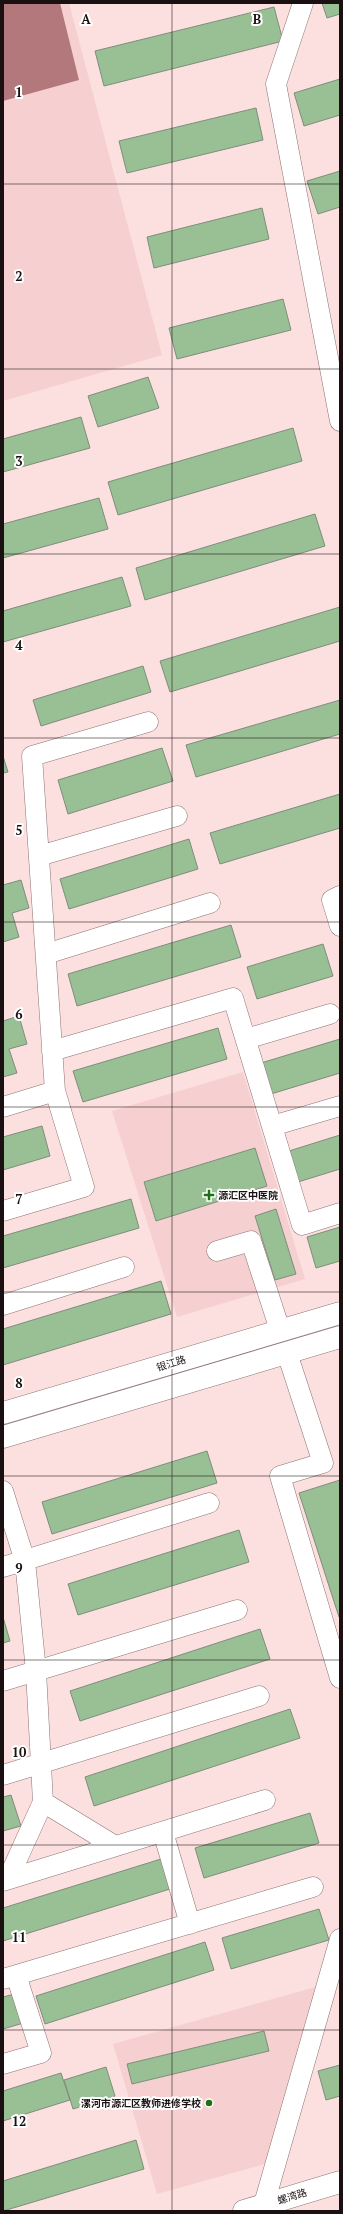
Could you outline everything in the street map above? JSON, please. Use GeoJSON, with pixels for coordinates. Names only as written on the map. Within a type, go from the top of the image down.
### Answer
{"type":"FeatureCollection","features":[{"type":"Feature","properties":{"kind":"street"},"geometry":{"type":"LineString","coordinates":[[303,3],[276,84],[340,421]]}},
{"type":"Feature","properties":{"kind":"street"},"geometry":{"type":"LineString","coordinates":[[3,1211],[84,1187],[55,1091],[32,756],[148,722]]}},
{"type":"Feature","properties":{"kind":"street"},"geometry":{"type":"LineString","coordinates":[[39,856],[177,816]]}},
{"type":"Feature","properties":{"kind":"street"},"geometry":{"type":"LineString","coordinates":[[340,896],[332,900],[340,926]]}},
{"type":"Feature","properties":{"kind":"street"},"geometry":{"type":"LineString","coordinates":[[46,954],[210,903]]}},
{"type":"Feature","properties":{"kind":"street"},"geometry":{"type":"LineString","coordinates":[[52,1051],[233,998],[302,1225],[340,1213]]}},
{"type":"Feature","properties":{"kind":"street"},"geometry":{"type":"LineString","coordinates":[[246,1039],[330,1014]]}},
{"type":"Feature","properties":{"kind":"street"},"geometry":{"type":"LineString","coordinates":[[3,1107],[55,1091]]}},
{"type":"Feature","properties":{"kind":"street"},"geometry":{"type":"LineString","coordinates":[[272,1126],[340,1106]]}},
{"type":"Feature","properties":{"kind":"street"},"geometry":{"type":"LineString","coordinates":[[217,1251],[251,1241],[323,1464],[280,1476],[340,1678]]}},
{"type":"Feature","properties":{"kind":"street"},"geometry":{"type":"LineString","coordinates":[[3,1305],[124,1267]]}},
{"type":"Feature","properties":{"kind":"street","name":"银江路"},"geometry":{"type":"LineString","coordinates":[[3,1413],[340,1313]]}},
{"type":"Feature","properties":{"kind":"street"},"geometry":{"type":"LineString","coordinates":[[3,1437],[340,1337]]}},
{"type":"Feature","properties":{"kind":"street"},"geometry":{"type":"LineString","coordinates":[[3,1491],[24,1561],[36,1671],[43,1802],[6,1880]]}},
{"type":"Feature","properties":{"kind":"street"},"geometry":{"type":"LineString","coordinates":[[3,1567],[209,1503]]}},
{"type":"Feature","properties":{"kind":"street"},"geometry":{"type":"LineString","coordinates":[[3,1681],[236,1610]]}},
{"type":"Feature","properties":{"kind":"street"},"geometry":{"type":"LineString","coordinates":[[3,1775],[259,1696]]}},
{"type":"Feature","properties":{"kind":"street"},"geometry":{"type":"LineString","coordinates":[[6,1880],[265,1800]]}},
{"type":"Feature","properties":{"kind":"street"},"geometry":{"type":"LineString","coordinates":[[43,1802],[115,1846]]}},
{"type":"Feature","properties":{"kind":"street"},"geometry":{"type":"LineString","coordinates":[[163,1832],[190,1924]]}},
{"type":"Feature","properties":{"kind":"street"},"geometry":{"type":"LineString","coordinates":[[3,2064],[41,2053],[10,1977],[313,1887]]}},
{"type":"Feature","properties":{"kind":"street"},"geometry":{"type":"LineString","coordinates":[[264,2204],[340,1939]]}},
{"type":"Feature","properties":{"kind":"street","name":"螺湾路"},"geometry":{"type":"LineString","coordinates":[[244,2211],[340,2182]]}},
{"type":"Feature","properties":{"kind":"shaded area"},"geometry":{"type":"Polygon","coordinates":[[[3,3],[69,3],[162,355],[3,401],[3,3]]]}},
{"type":"Feature","properties":{"kind":"shaded area"},"geometry":{"type":"Polygon","coordinates":[[[3,3],[60,3],[79,80],[3,101],[3,3]]]}},
{"type":"Feature","properties":{"kind":"shaded area","name":"源汇区中医院"},"geometry":{"type":"Polygon","coordinates":[[[243,1072],[305,1279],[177,1317],[112,1111],[243,1072]]]}},
{"type":"Feature","properties":{"kind":"shaded area","name":"漯河市源汇区教师进修学校"},"geometry":{"type":"Polygon","coordinates":[[[319,1986],[272,2162],[157,2194],[113,2044],[319,1986]]]}},
{"type":"Feature","properties":{"kind":"building"},"geometry":{"type":"Polygon","coordinates":[[[322,3],[340,3],[340,14],[327,18],[322,3]]]}},
{"type":"Feature","properties":{"kind":"building"},"geometry":{"type":"Polygon","coordinates":[[[274,7],[283,41],[104,86],[95,51],[274,7]]]}},
{"type":"Feature","properties":{"kind":"building"},"geometry":{"type":"Polygon","coordinates":[[[340,79],[340,115],[304,126],[294,93],[340,79]]]}},
{"type":"Feature","properties":{"kind":"building"},"geometry":{"type":"Polygon","coordinates":[[[256,108],[263,140],[127,173],[119,141],[256,108]]]}},
{"type":"Feature","properties":{"kind":"building"},"geometry":{"type":"Polygon","coordinates":[[[340,171],[340,207],[318,214],[307,181],[340,171]]]}},
{"type":"Feature","properties":{"kind":"building"},"geometry":{"type":"Polygon","coordinates":[[[262,208],[269,239],[154,268],[147,237],[262,208]]]}},
{"type":"Feature","properties":{"kind":"building"},"geometry":{"type":"Polygon","coordinates":[[[283,299],[291,330],[177,359],[169,328],[283,299]]]}},
{"type":"Feature","properties":{"kind":"building"},"geometry":{"type":"Polygon","coordinates":[[[148,377],[159,408],[98,427],[88,396],[148,377]]]}},
{"type":"Feature","properties":{"kind":"building"},"geometry":{"type":"Polygon","coordinates":[[[81,417],[90,448],[3,472],[3,439],[81,417]]]}},
{"type":"Feature","properties":{"kind":"building"},"geometry":{"type":"Polygon","coordinates":[[[293,428],[302,461],[118,515],[108,482],[293,428]]]}},
{"type":"Feature","properties":{"kind":"building"},"geometry":{"type":"Polygon","coordinates":[[[99,498],[108,529],[3,558],[3,524],[99,498]]]}},
{"type":"Feature","properties":{"kind":"building"},"geometry":{"type":"Polygon","coordinates":[[[315,514],[325,546],[145,600],[136,568],[315,514]]]}},
{"type":"Feature","properties":{"kind":"building"},"geometry":{"type":"Polygon","coordinates":[[[122,577],[131,606],[3,642],[3,611],[122,577]]]}},
{"type":"Feature","properties":{"kind":"building"},"geometry":{"type":"Polygon","coordinates":[[[340,607],[340,641],[170,692],[160,661],[340,607]]]}},
{"type":"Feature","properties":{"kind":"building"},"geometry":{"type":"Polygon","coordinates":[[[143,666],[151,692],[41,726],[33,700],[143,666]]]}},
{"type":"Feature","properties":{"kind":"building"},"geometry":{"type":"Polygon","coordinates":[[[340,700],[340,734],[196,777],[186,745],[340,700]]]}},
{"type":"Feature","properties":{"kind":"building"},"geometry":{"type":"Polygon","coordinates":[[[162,748],[173,781],[68,814],[58,780],[162,748]]]}},
{"type":"Feature","properties":{"kind":"building"},"geometry":{"type":"Polygon","coordinates":[[[3,756],[8,772],[3,773],[3,756]]]}},
{"type":"Feature","properties":{"kind":"building"},"geometry":{"type":"Polygon","coordinates":[[[340,794],[340,828],[220,864],[210,833],[340,794]]]}},
{"type":"Feature","properties":{"kind":"building"},"geometry":{"type":"Polygon","coordinates":[[[189,839],[198,869],[69,909],[60,879],[189,839]]]}},
{"type":"Feature","properties":{"kind":"building"},"geometry":{"type":"Polygon","coordinates":[[[21,880],[29,908],[12,913],[19,937],[3,942],[3,885],[21,880]]]}},
{"type":"Feature","properties":{"kind":"building"},"geometry":{"type":"Polygon","coordinates":[[[231,925],[241,957],[77,1006],[68,974],[231,925]]]}},
{"type":"Feature","properties":{"kind":"building"},"geometry":{"type":"Polygon","coordinates":[[[323,944],[333,976],[257,999],[247,967],[323,944]]]}},
{"type":"Feature","properties":{"kind":"building"},"geometry":{"type":"Polygon","coordinates":[[[19,1016],[27,1044],[9,1049],[17,1073],[3,1077],[3,1021],[19,1016]]]}},
{"type":"Feature","properties":{"kind":"building"},"geometry":{"type":"Polygon","coordinates":[[[218,1028],[227,1059],[83,1102],[73,1071],[218,1028]]]}},
{"type":"Feature","properties":{"kind":"building"},"geometry":{"type":"Polygon","coordinates":[[[340,1039],[340,1073],[271,1094],[261,1063],[340,1039]]]}},
{"type":"Feature","properties":{"kind":"building"},"geometry":{"type":"Polygon","coordinates":[[[42,1126],[50,1156],[3,1170],[3,1137],[42,1126]]]}},
{"type":"Feature","properties":{"kind":"building"},"geometry":{"type":"Polygon","coordinates":[[[340,1135],[340,1169],[298,1182],[289,1151],[340,1135]]]}},
{"type":"Feature","properties":{"kind":"building"},"geometry":{"type":"Polygon","coordinates":[[[255,1148],[267,1186],[156,1221],[144,1182],[255,1148]]]}},
{"type":"Feature","properties":{"kind":"building"},"geometry":{"type":"Polygon","coordinates":[[[131,1199],[139,1228],[3,1268],[3,1236],[131,1199]]]}},
{"type":"Feature","properties":{"kind":"building"},"geometry":{"type":"Polygon","coordinates":[[[276,1209],[296,1274],[275,1280],[255,1216],[276,1209]]]}},
{"type":"Feature","properties":{"kind":"building"},"geometry":{"type":"Polygon","coordinates":[[[340,1227],[340,1261],[316,1268],[307,1237],[340,1227]]]}},
{"type":"Feature","properties":{"kind":"building"},"geometry":{"type":"Polygon","coordinates":[[[161,1281],[171,1314],[3,1365],[3,1329],[161,1281]]]}},
{"type":"Feature","properties":{"kind":"building"},"geometry":{"type":"Polygon","coordinates":[[[207,1451],[217,1483],[52,1534],[42,1502],[207,1451]]]}},
{"type":"Feature","properties":{"kind":"building"},"geometry":{"type":"Polygon","coordinates":[[[340,1480],[340,1617],[339,1617],[299,1493],[340,1480]]]}},
{"type":"Feature","properties":{"kind":"building"},"geometry":{"type":"Polygon","coordinates":[[[239,1530],[249,1562],[78,1615],[68,1584],[239,1530]]]}},
{"type":"Feature","properties":{"kind":"building"},"geometry":{"type":"Polygon","coordinates":[[[3,1617],[10,1641],[3,1643],[3,1617]]]}},
{"type":"Feature","properties":{"kind":"building"},"geometry":{"type":"Polygon","coordinates":[[[260,1629],[270,1659],[80,1721],[70,1691],[260,1629]]]}},
{"type":"Feature","properties":{"kind":"building"},"geometry":{"type":"Polygon","coordinates":[[[290,1709],[300,1738],[94,1806],[85,1777],[290,1709]]]}},
{"type":"Feature","properties":{"kind":"building"},"geometry":{"type":"Polygon","coordinates":[[[11,1795],[21,1826],[3,1831],[3,1797],[11,1795]]]}},
{"type":"Feature","properties":{"kind":"building"},"geometry":{"type":"Polygon","coordinates":[[[310,1813],[319,1843],[204,1878],[195,1848],[310,1813]]]}},
{"type":"Feature","properties":{"kind":"building"},"geometry":{"type":"Polygon","coordinates":[[[161,1859],[170,1889],[3,1941],[3,1908],[161,1859]]]}},
{"type":"Feature","properties":{"kind":"building"},"geometry":{"type":"Polygon","coordinates":[[[319,1909],[329,1940],[231,1969],[222,1938],[319,1909]]]}},
{"type":"Feature","properties":{"kind":"building"},"geometry":{"type":"Polygon","coordinates":[[[205,1942],[214,1970],[45,2024],[36,1996],[205,1942]]]}},
{"type":"Feature","properties":{"kind":"building"},"geometry":{"type":"Polygon","coordinates":[[[18,1993],[27,2022],[3,2029],[3,1997],[18,1993]]]}},
{"type":"Feature","properties":{"kind":"building"},"geometry":{"type":"Polygon","coordinates":[[[264,2031],[269,2051],[132,2084],[127,2064],[264,2031]]]}},
{"type":"Feature","properties":{"kind":"building"},"geometry":{"type":"Polygon","coordinates":[[[340,2065],[340,2096],[326,2100],[318,2071],[340,2065]]]}},
{"type":"Feature","properties":{"kind":"building"},"geometry":{"type":"Polygon","coordinates":[[[106,2067],[115,2096],[73,2109],[64,2080],[106,2067]]]}},
{"type":"Feature","properties":{"kind":"building"},"geometry":{"type":"Polygon","coordinates":[[[61,2073],[70,2100],[3,2121],[3,2091],[61,2073]]]}},
{"type":"Feature","properties":{"kind":"building"},"geometry":{"type":"Polygon","coordinates":[[[136,2140],[144,2169],[3,2211],[3,2181],[136,2140]]]}},
{"type":"Feature","properties":{"kind":"place","name":"源汇区中医院"},"geometry":{"type":"Point","coordinates":[209,1195]}},
{"type":"Feature","properties":{"kind":"place","name":"漯河市源汇区教师进修学校"},"geometry":{"type":"Point","coordinates":[209,2103]}}]}
